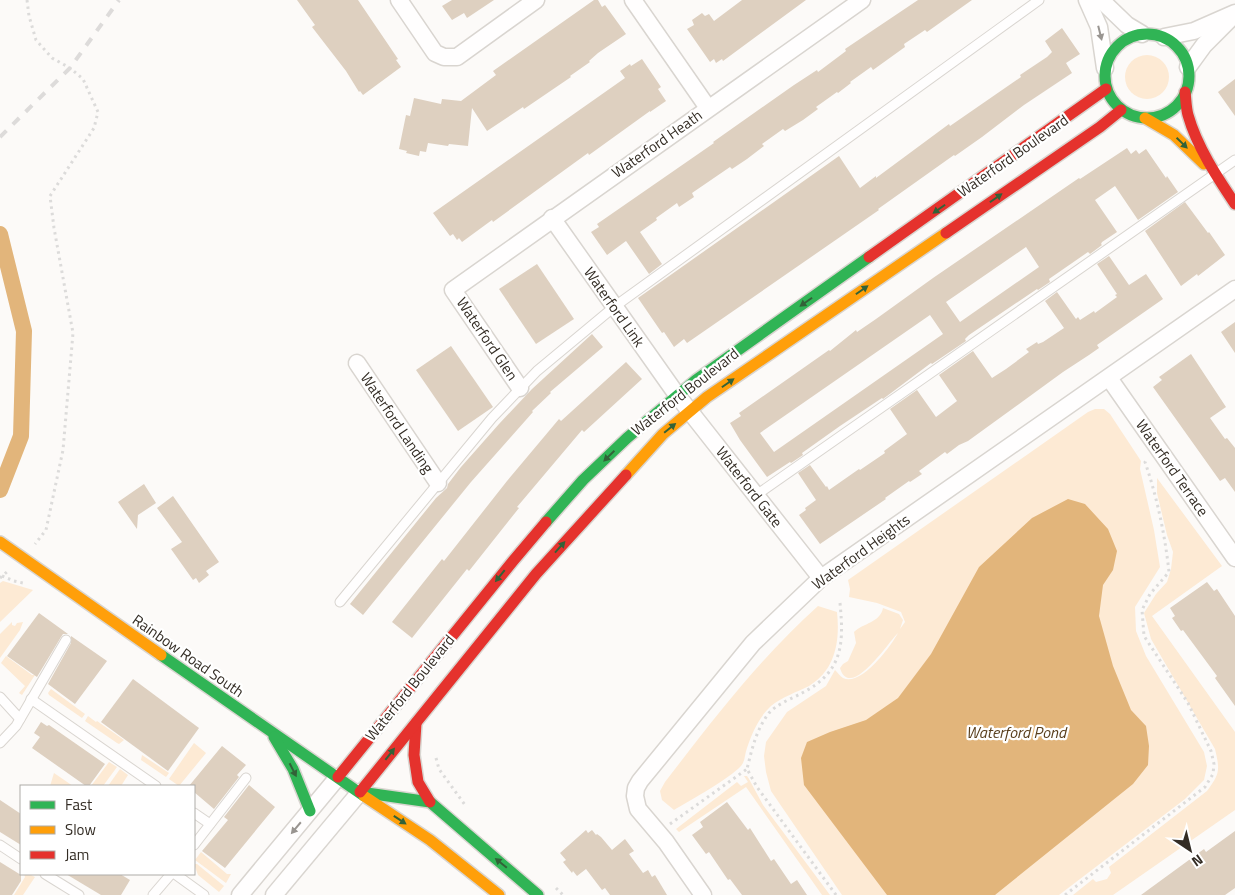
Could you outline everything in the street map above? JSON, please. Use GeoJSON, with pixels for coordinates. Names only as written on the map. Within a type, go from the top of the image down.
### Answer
{"type":"FeatureCollection","features":[{"type":"Feature","properties":{"kind":"street"},"geometry":{"type":"LineString","coordinates":[[399,0],[435,53],[444,57],[457,56],[536,0]]}},
{"type":"Feature","properties":{"kind":"street"},"geometry":{"type":"LineString","coordinates":[[633,0],[708,108]]}},
{"type":"Feature","properties":{"kind":"street","name":"Waterford Heath"},"geometry":{"type":"LineString","coordinates":[[453,290],[862,0]]}},
{"type":"Feature","properties":{"kind":"street"},"geometry":{"type":"LineString","coordinates":[[1087,0],[1099,27],[1105,68],[1104,78],[1106,89],[1112,100],[1121,110],[1144,118],[1174,135],[1215,174]]}},
{"type":"Feature","properties":{"kind":"street"},"geometry":{"type":"LineString","coordinates":[[1101,0],[1127,24],[1142,34]]}},
{"type":"Feature","properties":{"kind":"street"},"geometry":{"type":"LineString","coordinates":[[1164,37],[1194,31],[1235,13]]}},
{"type":"Feature","properties":{"kind":"street"},"geometry":{"type":"LineString","coordinates":[[1188,67],[1204,45],[1235,13]]}},
{"type":"Feature","properties":{"kind":"street"},"geometry":{"type":"LineString","coordinates":[[1105,68],[1110,55],[1118,45],[1129,37],[1153,34],[1164,37],[1175,44],[1183,54],[1188,67],[1189,80],[1186,92],[1188,114],[1215,174],[1235,204]]}},
{"type":"Feature","properties":{"kind":"street","name":"Waterford Boulevard"},"geometry":{"type":"LineString","coordinates":[[338,777],[513,561],[583,480],[628,438],[696,380],[1106,89]]}},
{"type":"Feature","properties":{"kind":"street"},"geometry":{"type":"LineString","coordinates":[[1144,118],[1160,116],[1171,111],[1186,92]]}},
{"type":"Feature","properties":{"kind":"street","name":"Waterford Boulevard"},"geometry":{"type":"LineString","coordinates":[[360,792],[536,574],[663,434],[707,397],[1100,127],[1121,110]]}},
{"type":"Feature","properties":{"kind":"street","name":"Waterford Link"},"geometry":{"type":"LineString","coordinates":[[552,218],[677,395]]}},
{"type":"Feature","properties":{"kind":"street","name":"Waterford Heights"},"geometry":{"type":"LineString","coordinates":[[703,895],[660,835],[638,809],[635,802],[636,788],[752,643],[821,578],[1235,289]]}},
{"type":"Feature","properties":{"kind":"street","name":"Waterford Glen"},"geometry":{"type":"LineString","coordinates":[[453,290],[520,388]]}},
{"type":"Feature","properties":{"kind":"street","name":"Waterford Landing"},"geometry":{"type":"LineString","coordinates":[[357,363],[438,483]]}},
{"type":"Feature","properties":{"kind":"street","name":"Waterford Terrace"},"geometry":{"type":"LineString","coordinates":[[1109,378],[1235,558]]}},
{"type":"Feature","properties":{"kind":"street","name":"Waterford Gate"},"geometry":{"type":"LineString","coordinates":[[677,395],[821,578]]}},
{"type":"Feature","properties":{"kind":"street","name":"Rainbow Road South"},"geometry":{"type":"LineString","coordinates":[[0,542],[270,732],[430,840],[499,895]]}},
{"type":"Feature","properties":{"kind":"street"},"geometry":{"type":"LineString","coordinates":[[416,723],[414,755],[418,782],[430,802],[538,895]]}},
{"type":"Feature","properties":{"kind":"street"},"geometry":{"type":"LineString","coordinates":[[270,732],[294,770],[310,811]]}},
{"type":"Feature","properties":{"kind":"street"},"geometry":{"type":"LineString","coordinates":[[240,895],[338,777]]}},
{"type":"Feature","properties":{"kind":"street","name":"Rainbow Road South"},"geometry":{"type":"LineString","coordinates":[[360,792],[430,802]]}},
{"type":"Feature","properties":{"kind":"street"},"geometry":{"type":"LineString","coordinates":[[274,895],[360,792]]}},
{"type":"Feature","properties":{"kind":"lane"},"geometry":{"type":"LineString","coordinates":[[340,602],[492,418],[537,371],[614,307],[1039,0]]}},
{"type":"Feature","properties":{"kind":"lane"},"geometry":{"type":"LineString","coordinates":[[755,496],[1235,160]]}},
{"type":"Feature","properties":{"kind":"lane"},"geometry":{"type":"LineString","coordinates":[[0,743],[20,720],[66,640]]}},
{"type":"Feature","properties":{"kind":"lane"},"geometry":{"type":"LineString","coordinates":[[0,698],[20,720]]}},
{"type":"Feature","properties":{"kind":"lane"},"geometry":{"type":"LineString","coordinates":[[31,699],[155,785]]}},
{"type":"Feature","properties":{"kind":"lane"},"geometry":{"type":"LineString","coordinates":[[195,844],[246,778]]}},
{"type":"Feature","properties":{"kind":"lane"},"geometry":{"type":"LineString","coordinates":[[195,814],[210,824]]}},
{"type":"Feature","properties":{"kind":"lane"},"geometry":{"type":"LineString","coordinates":[[0,845],[20,857]]}},
{"type":"Feature","properties":{"kind":"lane"},"geometry":{"type":"LineString","coordinates":[[47,875],[79,895]]}},
{"type":"Feature","properties":{"kind":"lane"},"geometry":{"type":"LineString","coordinates":[[153,895],[172,875]]}},
{"type":"Feature","properties":{"kind":"lane"},"geometry":{"type":"LineString","coordinates":[[174,875],[204,895]]}},
{"type":"Feature","properties":{"kind":"path"},"geometry":{"type":"LineString","coordinates":[[0,578],[46,530],[63,450],[72,334],[50,196],[94,128],[98,112],[82,79],[70,68],[52,58],[36,40],[29,16],[27,0]]}},
{"type":"Feature","properties":{"kind":"path"},"geometry":{"type":"LineString","coordinates":[[1065,895],[1205,788],[1213,774],[1214,764],[1211,751],[1188,703],[1144,636],[1142,610],[1150,594],[1169,572],[1163,532],[1145,462],[1149,457]]}},
{"type":"Feature","properties":{"kind":"path"},"geometry":{"type":"LineString","coordinates":[[670,825],[747,770],[757,731],[770,712],[815,686],[828,673],[838,656],[842,638],[840,603]]}},
{"type":"Feature","properties":{"kind":"path"},"geometry":{"type":"LineString","coordinates":[[435,751],[439,769],[466,807]]}},
{"type":"Feature","properties":{"kind":"path"},"geometry":{"type":"LineString","coordinates":[[747,770],[757,787],[836,895]]}},
{"type":"Feature","properties":{"kind":"path"},"geometry":{"type":"LineString","coordinates":[[552,885],[563,895]]}},
{"type":"Feature","properties":{"kind":"shaded area"},"geometry":{"type":"Polygon","coordinates":[[[1147,55],[1159,59],[1165,65],[1169,77],[1165,89],[1159,95],[1147,99],[1135,95],[1129,89],[1125,77],[1129,65],[1135,59],[1147,55]]]}},
{"type":"Feature","properties":{"kind":"shaded area"},"geometry":{"type":"Polygon","coordinates":[[[1095,409],[1104,409],[1110,414],[1141,461],[1140,469],[1154,530],[1160,567],[1135,607],[1136,631],[1146,656],[1204,752],[1207,766],[1204,780],[1185,799],[1059,895],[842,895],[771,791],[764,756],[766,742],[787,712],[826,686],[835,670],[843,678],[850,679],[858,677],[875,664],[898,633],[870,666],[861,674],[852,678],[845,677],[840,668],[848,661],[856,643],[854,632],[875,620],[883,608],[899,614],[903,620],[900,629],[905,622],[901,612],[877,603],[849,597],[848,580],[1088,412],[1095,409]]]}},
{"type":"Feature","properties":{"kind":"shaded area"},"geometry":{"type":"Polygon","coordinates":[[[1157,478],[1222,566],[1152,616],[1235,732],[1235,810],[1113,895],[1073,895],[1093,879],[1096,882],[1107,879],[1111,873],[1109,867],[1207,791],[1217,776],[1218,762],[1215,749],[1151,639],[1144,613],[1156,594],[1167,582],[1173,552],[1157,493],[1157,478]]]}},
{"type":"Feature","properties":{"kind":"shaded area"},"geometry":{"type":"Polygon","coordinates":[[[3,581],[33,590],[0,622],[0,583],[3,581]]]}},
{"type":"Feature","properties":{"kind":"shaded area"},"geometry":{"type":"Polygon","coordinates":[[[818,606],[837,612],[837,644],[831,663],[825,672],[809,686],[780,700],[767,710],[759,720],[746,750],[744,761],[739,768],[722,781],[674,810],[662,800],[660,791],[665,782],[756,668],[818,606]]]}},
{"type":"Feature","properties":{"kind":"shaded area"},"geometry":{"type":"Polygon","coordinates":[[[12,622],[12,625],[15,626],[17,623],[23,622],[20,630],[0,658],[0,634],[12,622]]]}},
{"type":"Feature","properties":{"kind":"shaded area"},"geometry":{"type":"Polygon","coordinates":[[[6,656],[32,675],[35,675],[22,695],[19,693],[25,686],[1,663],[6,656]]]}},
{"type":"Feature","properties":{"kind":"shaded area"},"geometry":{"type":"Polygon","coordinates":[[[51,689],[85,714],[82,718],[49,695],[48,693],[51,689]]]}},
{"type":"Feature","properties":{"kind":"shaded area"},"geometry":{"type":"Polygon","coordinates":[[[88,716],[124,740],[119,744],[117,743],[85,721],[88,716]]]}},
{"type":"Feature","properties":{"kind":"shaded area"},"geometry":{"type":"Polygon","coordinates":[[[194,743],[206,753],[180,785],[169,779],[194,743]]]}},
{"type":"Feature","properties":{"kind":"shaded area"},"geometry":{"type":"Polygon","coordinates":[[[142,755],[169,773],[166,777],[141,760],[142,755]]]}},
{"type":"Feature","properties":{"kind":"shaded area"},"geometry":{"type":"Polygon","coordinates":[[[109,762],[117,767],[104,785],[92,785],[109,762]]]}},
{"type":"Feature","properties":{"kind":"shaded area"},"geometry":{"type":"Polygon","coordinates":[[[120,769],[128,775],[122,785],[109,785],[120,769]]]}},
{"type":"Feature","properties":{"kind":"shaded area"},"geometry":{"type":"Polygon","coordinates":[[[54,773],[72,785],[50,785],[54,773]]]}},
{"type":"Feature","properties":{"kind":"shaded area"},"geometry":{"type":"Polygon","coordinates":[[[744,776],[747,776],[763,805],[830,895],[822,895],[746,787],[679,832],[676,829],[737,782],[741,786],[748,782],[744,776]]]}},
{"type":"Feature","properties":{"kind":"shaded area"},"geometry":{"type":"Polygon","coordinates":[[[201,852],[227,874],[231,874],[226,883],[195,860],[201,852]]]}},
{"type":"Feature","properties":{"kind":"shaded area"},"geometry":{"type":"Polygon","coordinates":[[[195,864],[224,886],[219,892],[198,875],[195,864]]]}},
{"type":"Feature","properties":{"kind":"shaded area"},"geometry":{"type":"Polygon","coordinates":[[[24,875],[35,877],[23,895],[14,895],[25,877],[24,875]]]}},
{"type":"Feature","properties":{"kind":"water","name":"Waterford Pond"},"geometry":{"type":"Polygon","coordinates":[[[1068,499],[1085,504],[1108,529],[1117,551],[1113,570],[1103,585],[1099,616],[1113,666],[1131,710],[1146,726],[1149,746],[1148,765],[1133,784],[995,895],[887,895],[804,785],[801,758],[807,742],[866,720],[898,698],[931,654],[979,567],[1032,518],[1068,499]]]}},
{"type":"Feature","properties":{"kind":"building"},"geometry":{"type":"Polygon","coordinates":[[[297,0],[358,0],[398,59],[396,60],[401,67],[363,95],[312,27],[315,25],[297,0]]]}},
{"type":"Feature","properties":{"kind":"building"},"geometry":{"type":"Polygon","coordinates":[[[452,0],[494,0],[467,18],[464,13],[452,20],[442,6],[452,0]]]}},
{"type":"Feature","properties":{"kind":"building"},"geometry":{"type":"Polygon","coordinates":[[[594,0],[598,0],[602,7],[605,5],[626,34],[598,53],[571,77],[524,109],[523,107],[487,131],[472,108],[468,146],[428,143],[426,152],[420,151],[419,156],[399,149],[406,115],[410,116],[414,98],[441,104],[442,99],[461,101],[496,75],[493,71],[594,0]]]}},
{"type":"Feature","properties":{"kind":"building"},"geometry":{"type":"Polygon","coordinates":[[[742,0],[806,0],[723,61],[722,59],[716,63],[714,59],[710,62],[687,29],[694,25],[692,20],[702,13],[705,16],[709,14],[714,21],[742,0]]]}},
{"type":"Feature","properties":{"kind":"building"},"geometry":{"type":"Polygon","coordinates":[[[918,0],[972,0],[927,32],[925,30],[904,44],[905,47],[873,70],[871,67],[838,93],[816,107],[818,109],[803,120],[785,131],[783,129],[762,144],[764,146],[747,159],[732,169],[730,167],[692,193],[694,197],[679,207],[677,203],[656,218],[657,220],[640,232],[662,264],[649,274],[626,241],[607,255],[591,232],[599,227],[597,224],[794,85],[817,70],[818,72],[846,51],[845,49],[918,0]]]}},
{"type":"Feature","properties":{"kind":"building"},"geometry":{"type":"Polygon","coordinates":[[[1062,28],[1080,54],[1066,63],[1072,73],[687,343],[684,339],[674,347],[664,332],[662,333],[638,298],[839,156],[860,188],[876,176],[876,178],[949,124],[950,126],[1047,57],[1052,52],[1045,41],[1062,28]]]}},
{"type":"Feature","properties":{"kind":"building"},"geometry":{"type":"Polygon","coordinates":[[[642,59],[661,87],[658,89],[666,101],[589,155],[588,153],[493,222],[492,220],[462,242],[459,238],[457,240],[453,234],[450,236],[433,213],[625,78],[620,71],[642,59]]]}},
{"type":"Feature","properties":{"kind":"building"},"geometry":{"type":"Polygon","coordinates":[[[1235,79],[1235,116],[1218,92],[1235,79]]]}},
{"type":"Feature","properties":{"kind":"building"},"geometry":{"type":"Polygon","coordinates":[[[1127,148],[1131,154],[1136,150],[1139,154],[1146,149],[1178,192],[1138,220],[1115,186],[1095,200],[1117,232],[1102,242],[1102,245],[1090,254],[1088,252],[1049,279],[1050,282],[969,335],[965,339],[966,341],[931,363],[883,399],[840,426],[802,453],[803,455],[767,477],[730,423],[741,416],[739,413],[830,351],[856,330],[857,332],[933,278],[1127,148]],[[1026,247],[946,302],[960,322],[1039,267],[1026,247]],[[930,315],[760,433],[774,452],[943,334],[930,315]]]}},
{"type":"Feature","properties":{"kind":"building"},"geometry":{"type":"Polygon","coordinates":[[[1185,202],[1225,255],[1198,276],[1197,274],[1181,286],[1145,231],[1185,202]]]}},
{"type":"Feature","properties":{"kind":"building"},"geometry":{"type":"Polygon","coordinates":[[[1109,256],[1129,285],[1146,274],[1163,299],[1097,345],[1099,348],[968,441],[947,454],[945,452],[919,471],[922,474],[909,481],[820,544],[799,515],[816,500],[798,473],[810,465],[829,490],[885,453],[884,451],[907,434],[890,409],[917,390],[936,417],[957,401],[939,375],[973,351],[992,378],[1006,369],[1029,352],[1026,349],[1037,342],[1038,344],[1043,342],[1064,328],[1045,301],[1057,292],[1076,319],[1078,317],[1080,320],[1094,311],[1095,313],[1117,297],[1115,295],[1117,294],[1097,264],[1109,256]]]}},
{"type":"Feature","properties":{"kind":"building"},"geometry":{"type":"Polygon","coordinates":[[[537,264],[574,319],[536,344],[499,289],[537,264]]]}},
{"type":"Feature","properties":{"kind":"building"},"geometry":{"type":"Polygon","coordinates":[[[1235,322],[1235,353],[1221,332],[1235,322]]]}},
{"type":"Feature","properties":{"kind":"building"},"geometry":{"type":"Polygon","coordinates":[[[592,334],[603,347],[550,392],[532,411],[471,482],[363,615],[350,604],[436,498],[447,488],[461,467],[499,424],[532,389],[592,334]]]}},
{"type":"Feature","properties":{"kind":"building"},"geometry":{"type":"Polygon","coordinates":[[[451,346],[493,407],[458,431],[416,370],[451,346]]]}},
{"type":"Feature","properties":{"kind":"building"},"geometry":{"type":"Polygon","coordinates":[[[1191,354],[1226,407],[1210,418],[1225,439],[1227,438],[1235,448],[1235,492],[1225,478],[1220,481],[1153,387],[1162,380],[1159,377],[1191,354]]]}},
{"type":"Feature","properties":{"kind":"building"},"geometry":{"type":"Polygon","coordinates":[[[626,362],[642,379],[584,432],[582,430],[517,507],[519,508],[469,571],[467,569],[412,638],[392,622],[559,419],[561,421],[626,362]]]}},
{"type":"Feature","properties":{"kind":"building"},"geometry":{"type":"Polygon","coordinates":[[[144,484],[156,503],[138,515],[137,529],[118,502],[144,484]]]}},
{"type":"Feature","properties":{"kind":"building"},"geometry":{"type":"Polygon","coordinates":[[[173,496],[219,562],[206,571],[209,575],[199,583],[196,578],[193,580],[171,549],[182,542],[157,508],[173,496]]]}},
{"type":"Feature","properties":{"kind":"building"},"geometry":{"type":"Polygon","coordinates":[[[1207,582],[1214,591],[1217,589],[1235,616],[1235,706],[1215,678],[1217,676],[1172,618],[1175,616],[1170,608],[1207,582]]]}},
{"type":"Feature","properties":{"kind":"building"},"geometry":{"type":"Polygon","coordinates":[[[39,613],[68,634],[63,634],[37,677],[7,656],[39,613]]]}},
{"type":"Feature","properties":{"kind":"building"},"geometry":{"type":"Polygon","coordinates":[[[71,636],[107,661],[75,704],[48,684],[71,643],[71,636]]]}},
{"type":"Feature","properties":{"kind":"building"},"geometry":{"type":"Polygon","coordinates":[[[133,679],[199,728],[168,771],[101,722],[133,679]]]}},
{"type":"Feature","properties":{"kind":"building"},"geometry":{"type":"Polygon","coordinates":[[[41,722],[47,726],[49,725],[105,764],[90,785],[85,785],[32,748],[40,737],[34,733],[41,722]]]}},
{"type":"Feature","properties":{"kind":"building"},"geometry":{"type":"Polygon","coordinates":[[[222,746],[246,765],[214,809],[195,793],[195,785],[190,785],[222,746]]]}},
{"type":"Feature","properties":{"kind":"building"},"geometry":{"type":"Polygon","coordinates":[[[249,785],[275,807],[225,868],[202,851],[228,820],[224,817],[249,785]]]}},
{"type":"Feature","properties":{"kind":"building"},"geometry":{"type":"Polygon","coordinates":[[[0,800],[20,813],[20,844],[0,832],[0,800]]]}},
{"type":"Feature","properties":{"kind":"building"},"geometry":{"type":"Polygon","coordinates":[[[727,802],[748,830],[750,828],[771,861],[774,859],[791,884],[797,880],[807,895],[742,895],[730,879],[728,880],[709,852],[706,854],[692,835],[703,827],[700,822],[727,802]]]}},
{"type":"Feature","properties":{"kind":"building"},"geometry":{"type":"Polygon","coordinates":[[[586,830],[588,833],[592,830],[612,850],[625,839],[634,851],[629,854],[643,873],[648,870],[652,877],[655,875],[667,895],[610,895],[605,888],[602,890],[586,869],[577,876],[573,871],[572,873],[563,862],[566,860],[560,853],[586,830]]]}},
{"type":"Feature","properties":{"kind":"building"},"geometry":{"type":"Polygon","coordinates":[[[1235,831],[1235,888],[1225,895],[1141,895],[1204,849],[1206,852],[1235,831]]]}},
{"type":"Feature","properties":{"kind":"building"},"geometry":{"type":"Polygon","coordinates":[[[0,862],[21,875],[21,881],[12,895],[0,895],[0,862]]]}},
{"type":"Feature","properties":{"kind":"building"},"geometry":{"type":"Polygon","coordinates":[[[68,875],[122,875],[130,880],[121,895],[101,895],[68,875]]]}},
{"type":"Feature","properties":{"kind":"waterway"},"geometry":{"type":"LineString","coordinates":[[0,234],[24,331],[21,436],[0,490]]}},
{"type":"Feature","properties":{"kind":"railway"},"geometry":{"type":"LineString","coordinates":[[0,137],[70,68],[119,0]]}},
{"type":"Feature","properties":{"kind":"traffic: fast"},"geometry":{"type":"LineString","coordinates":[[1147,34],[1163,37],[1177,46],[1186,60],[1189,76],[1186,92],[1177,106],[1163,115],[1147,118],[1131,115],[1117,106],[1108,92],[1105,76],[1108,60],[1117,46],[1131,37],[1147,34]]}},
{"type":"Feature","properties":{"kind":"traffic: fast"},"geometry":{"type":"LineString","coordinates":[[546,522],[583,480],[627,438],[696,380],[869,257]]}},
{"type":"Feature","properties":{"kind":"traffic: fast"},"geometry":{"type":"LineString","coordinates":[[161,655],[364,796]]}},
{"type":"Feature","properties":{"kind":"traffic: fast"},"geometry":{"type":"LineString","coordinates":[[274,737],[293,769],[310,811]]}},
{"type":"Feature","properties":{"kind":"traffic: fast"},"geometry":{"type":"LineString","coordinates":[[367,793],[430,802],[538,895]]}},
{"type":"Feature","properties":{"kind":"traffic: slow"},"geometry":{"type":"LineString","coordinates":[[1145,118],[1174,135],[1204,164]]}},
{"type":"Feature","properties":{"kind":"traffic: slow"},"geometry":{"type":"LineString","coordinates":[[626,475],[663,434],[707,397],[946,233]]}},
{"type":"Feature","properties":{"kind":"traffic: slow"},"geometry":{"type":"LineString","coordinates":[[0,542],[161,655]]}},
{"type":"Feature","properties":{"kind":"traffic: slow"},"geometry":{"type":"LineString","coordinates":[[364,796],[430,840],[499,895]]}},
{"type":"Feature","properties":{"kind":"traffic: jam"},"geometry":{"type":"LineString","coordinates":[[869,257],[1106,89]]}},
{"type":"Feature","properties":{"kind":"traffic: jam"},"geometry":{"type":"LineString","coordinates":[[1185,92],[1188,115],[1197,139],[1235,204]]}},
{"type":"Feature","properties":{"kind":"traffic: jam"},"geometry":{"type":"LineString","coordinates":[[946,233],[1100,127],[1121,110]]}},
{"type":"Feature","properties":{"kind":"traffic: jam"},"geometry":{"type":"LineString","coordinates":[[360,792],[536,574],[626,475]]}},
{"type":"Feature","properties":{"kind":"traffic: jam"},"geometry":{"type":"LineString","coordinates":[[338,777],[546,522]]}},
{"type":"Feature","properties":{"kind":"traffic: jam"},"geometry":{"type":"LineString","coordinates":[[416,723],[414,755],[418,782],[430,802]]}}]}
